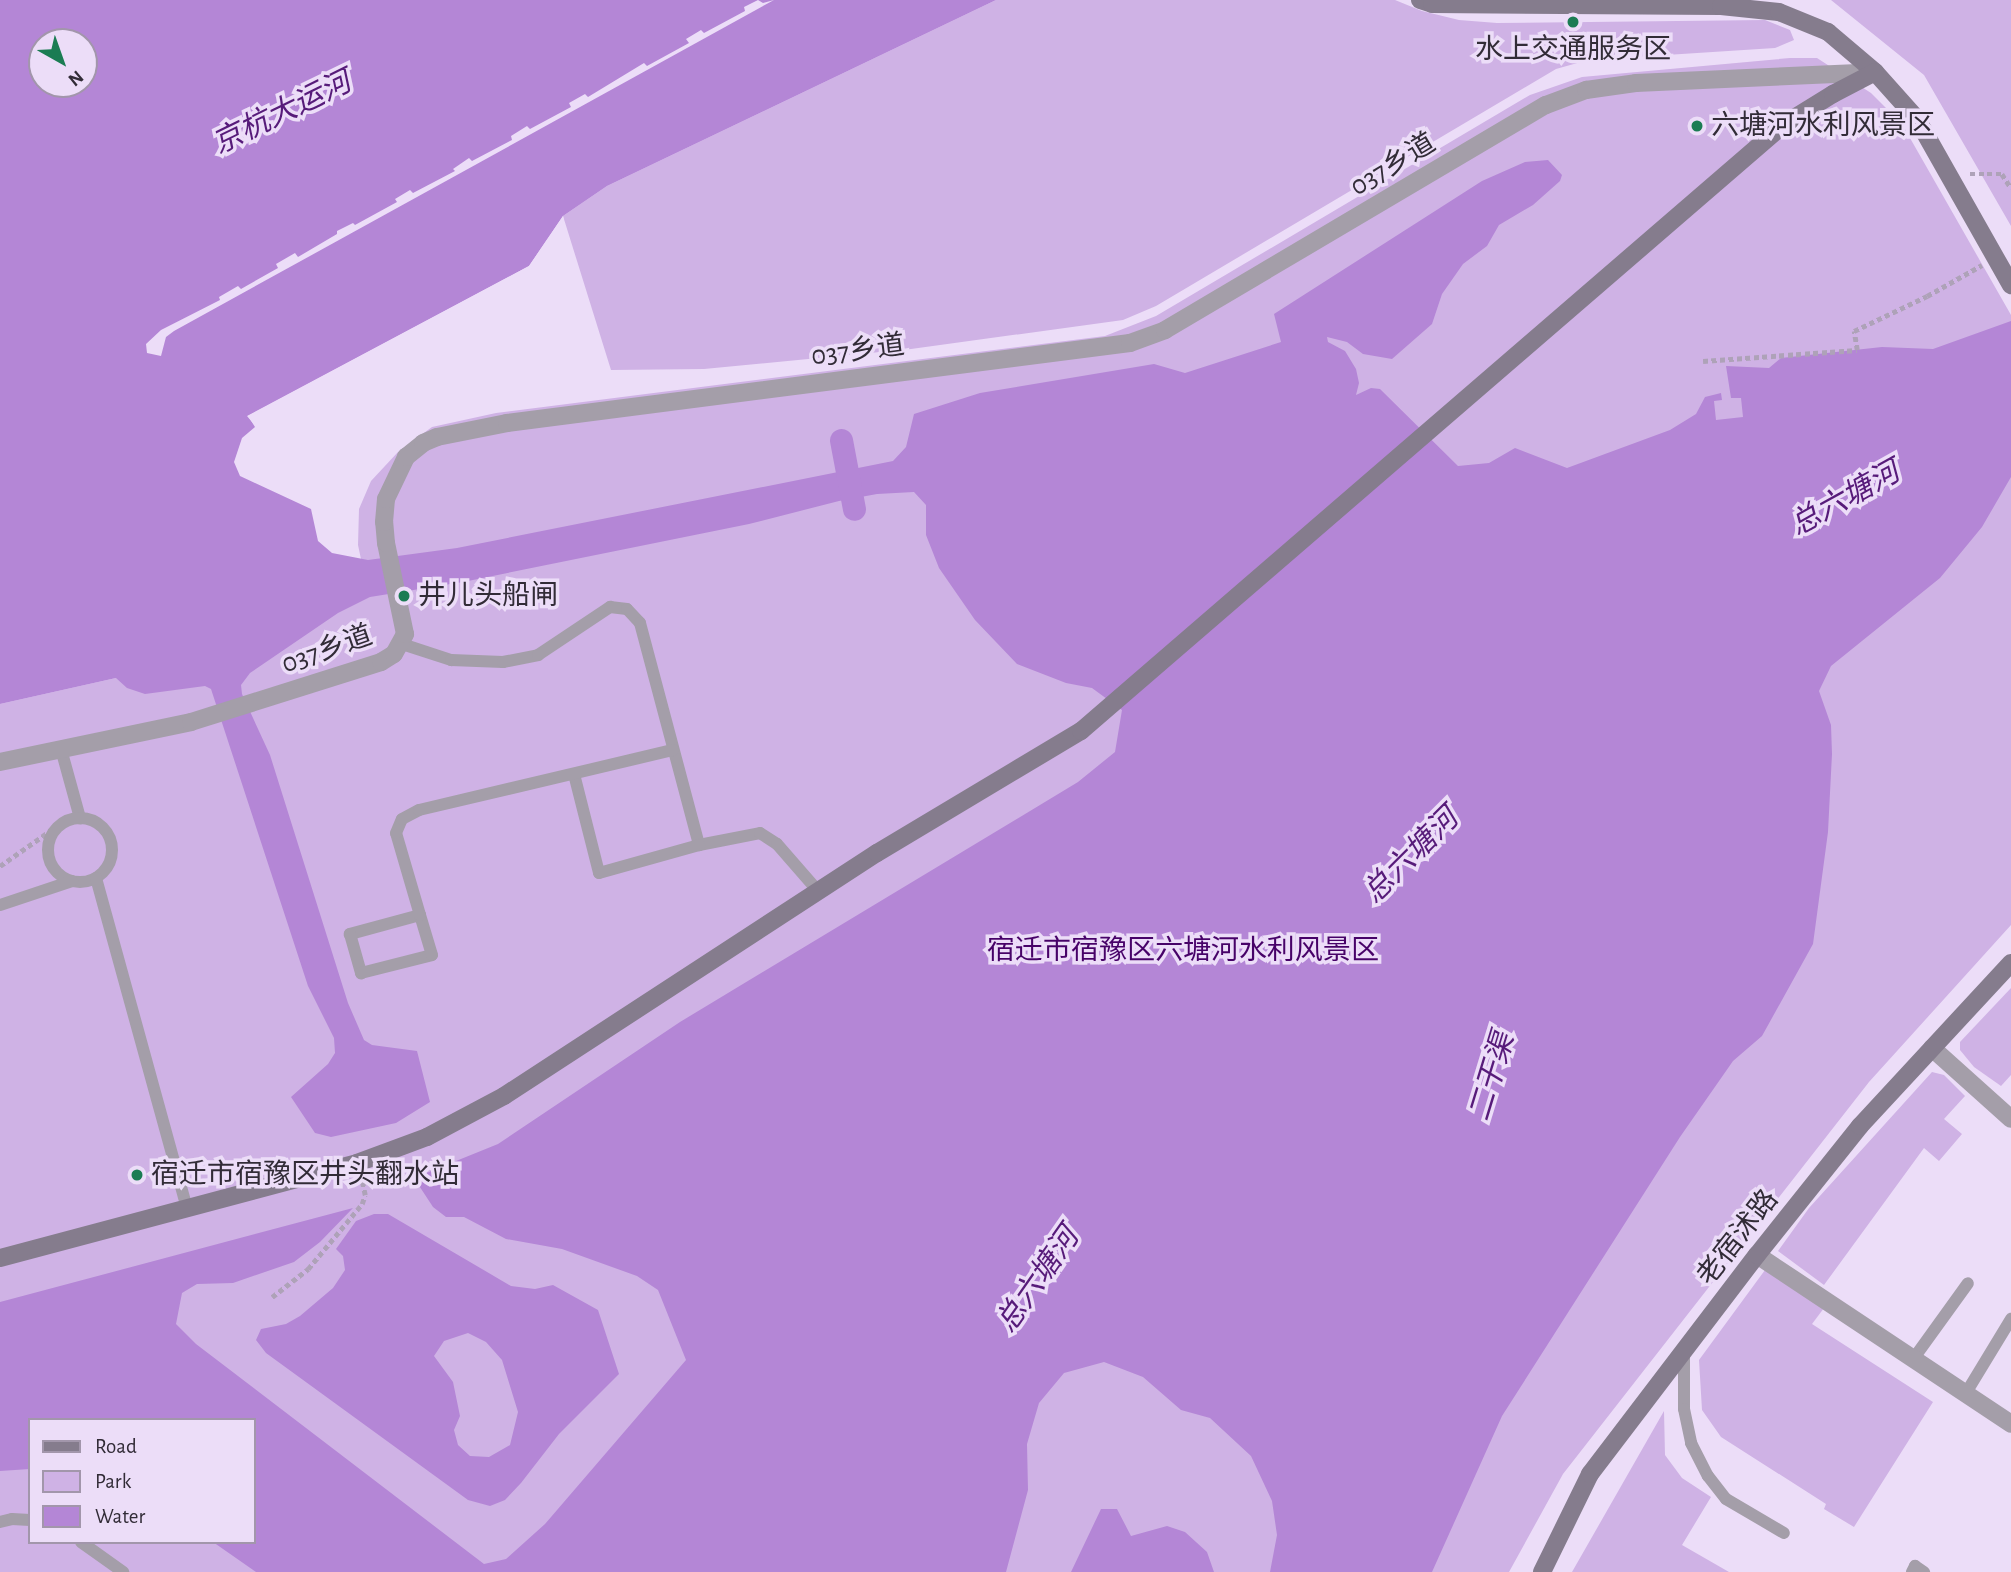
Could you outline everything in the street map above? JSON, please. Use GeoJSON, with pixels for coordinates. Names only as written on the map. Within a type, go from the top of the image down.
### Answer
{"type":"FeatureCollection","features":[{"type":"Feature","properties":{"kind":"street"},"geometry":{"type":"LineString","coordinates":[[1420,0],[1432,4],[1727,3],[1779,12],[1828,32],[1875,72],[1917,119],[2011,285]]}},
{"type":"Feature","properties":{"kind":"street"},"geometry":{"type":"LineString","coordinates":[[0,1258],[357,1163],[427,1137],[504,1096],[818,891],[1081,731],[1783,125],[1875,72]]}},
{"type":"Feature","properties":{"kind":"street","name":"037乡道"},"geometry":{"type":"LineString","coordinates":[[0,762],[215,715],[382,662],[394,654],[402,644],[403,624],[386,543],[386,499],[396,473],[406,457],[423,443],[437,437],[507,423],[1130,343],[1165,330],[1546,105],[1586,90],[1636,83],[1875,72]]}},
{"type":"Feature","properties":{"kind":"street","name":"老宿沭路"},"geometry":{"type":"LineString","coordinates":[[1542,1572],[1590,1474],[1757,1255],[1860,1126],[2011,963]]}},
{"type":"Feature","properties":{"kind":"street"},"geometry":{"type":"LineString","coordinates":[[1932,1048],[2011,1119]]}},
{"type":"Feature","properties":{"kind":"street"},"geometry":{"type":"LineString","coordinates":[[1757,1255],[2011,1424]]}},
{"type":"Feature","properties":{"kind":"lane"},"geometry":{"type":"LineString","coordinates":[[402,644],[451,660],[503,662],[538,655],[610,607],[622,607],[640,623],[699,845]]}},
{"type":"Feature","properties":{"kind":"lane"},"geometry":{"type":"LineString","coordinates":[[61,749],[80,818]]}},
{"type":"Feature","properties":{"kind":"lane"},"geometry":{"type":"LineString","coordinates":[[420,915],[350,934],[361,973],[432,955],[396,833],[402,819],[419,810],[673,750]]}},
{"type":"Feature","properties":{"kind":"lane"},"geometry":{"type":"LineString","coordinates":[[574,774],[599,873],[699,845],[760,833],[777,844],[818,891]]}},
{"type":"Feature","properties":{"kind":"lane"},"geometry":{"type":"LineString","coordinates":[[0,905],[72,881],[96,878],[111,862],[111,838],[96,821],[80,818],[64,821],[50,838],[48,849],[55,870],[72,881]]}},
{"type":"Feature","properties":{"kind":"lane"},"geometry":{"type":"LineString","coordinates":[[96,878],[187,1208]]}},
{"type":"Feature","properties":{"kind":"lane"},"geometry":{"type":"LineString","coordinates":[[1914,1358],[1968,1283]]}},
{"type":"Feature","properties":{"kind":"lane"},"geometry":{"type":"LineString","coordinates":[[1965,1392],[2011,1320]]}},
{"type":"Feature","properties":{"kind":"lane"},"geometry":{"type":"LineString","coordinates":[[1684,1351],[1684,1409],[1691,1444],[1708,1476],[1726,1499],[1784,1533]]}},
{"type":"Feature","properties":{"kind":"lane"},"geometry":{"type":"LineString","coordinates":[[0,1522],[28,1520]]}},
{"type":"Feature","properties":{"kind":"lane"},"geometry":{"type":"LineString","coordinates":[[84,1544],[123,1572]]}},
{"type":"Feature","properties":{"kind":"lane"},"geometry":{"type":"LineString","coordinates":[[1912,1572],[1915,1566],[1924,1572]]}},
{"type":"Feature","properties":{"kind":"path"},"geometry":{"type":"LineString","coordinates":[[1948,175],[2002,174],[2011,188]]}},
{"type":"Feature","properties":{"kind":"path"},"geometry":{"type":"LineString","coordinates":[[1703,361],[1857,350],[1854,331],[1927,296],[1995,258]]}},
{"type":"Feature","properties":{"kind":"path"},"geometry":{"type":"LineString","coordinates":[[0,866],[64,821]]}},
{"type":"Feature","properties":{"kind":"path"},"geometry":{"type":"LineString","coordinates":[[272,1297],[308,1269],[362,1204],[365,1195],[357,1163]]}},
{"type":"Feature","properties":{"kind":"green space"},"geometry":{"type":"Polygon","coordinates":[[[996,0],[1395,0],[1422,11],[1459,20],[1497,23],[1765,20],[1790,30],[1794,40],[1775,48],[1588,60],[1556,69],[1156,306],[1123,320],[911,349],[704,369],[611,370],[563,216],[607,186],[996,0]]]}},
{"type":"Feature","properties":{"kind":"green space"},"geometry":{"type":"Polygon","coordinates":[[[1831,0],[2011,0],[2011,226],[1924,75],[1831,0]]]}},
{"type":"Feature","properties":{"kind":"green space","name":"宿迁市宿豫区六塘河水利风景区"},"geometry":{"type":"Polygon","coordinates":[[[1790,58],[1817,58],[1871,93],[1902,124],[2011,315],[2011,925],[1869,1082],[1563,1474],[1509,1572],[0,1572],[0,704],[116,678],[369,597],[358,545],[359,509],[371,481],[398,452],[432,427],[496,413],[1105,336],[1156,316],[1530,95],[1582,77],[1790,58]]]}},
{"type":"Feature","properties":{"kind":"green space"},"geometry":{"type":"Polygon","coordinates":[[[2011,988],[2011,1075],[2001,1086],[1974,1067],[1960,1050],[1960,1042],[2011,988]]]}},
{"type":"Feature","properties":{"kind":"green space"},"geometry":{"type":"Polygon","coordinates":[[[1932,1072],[1944,1075],[1965,1096],[1944,1119],[1962,1134],[1939,1161],[1924,1148],[1824,1285],[1778,1251],[1809,1208],[1932,1072]]]}},
{"type":"Feature","properties":{"kind":"green space"},"geometry":{"type":"Polygon","coordinates":[[[1765,1270],[1824,1308],[1812,1324],[1933,1402],[1854,1527],[1824,1509],[1826,1504],[1721,1437],[1702,1410],[1699,1360],[1765,1270]]]}},
{"type":"Feature","properties":{"kind":"green space"},"geometry":{"type":"Polygon","coordinates":[[[1664,1411],[1665,1455],[1682,1478],[1711,1497],[1682,1545],[1729,1572],[1572,1572],[1664,1411]]]}},
{"type":"Feature","properties":{"kind":"water"},"geometry":{"type":"Polygon","coordinates":[[[0,0],[996,0],[607,186],[563,216],[529,266],[248,416],[255,427],[242,438],[234,462],[240,476],[311,509],[318,541],[332,553],[368,560],[457,548],[893,461],[906,447],[914,414],[980,393],[1154,364],[1185,373],[1281,342],[1274,314],[1482,181],[1525,162],[1548,160],[1562,175],[1560,181],[1533,205],[1499,225],[1487,246],[1463,264],[1442,294],[1432,324],[1392,359],[1363,354],[1347,342],[1327,337],[1328,342],[1345,351],[1356,369],[1359,383],[1356,395],[1371,388],[1380,389],[1458,466],[1489,463],[1515,448],[1567,468],[1670,430],[1696,414],[1705,397],[1721,393],[1722,400],[1714,401],[1716,420],[1743,417],[1741,398],[1731,398],[1726,366],[1769,368],[1781,358],[1882,347],[1933,349],[2011,321],[2011,477],[1982,527],[1940,578],[1831,666],[1819,691],[1831,725],[1832,754],[1828,832],[1813,944],[1762,1036],[1733,1061],[1680,1137],[1502,1416],[1432,1572],[1270,1572],[1277,1535],[1272,1501],[1251,1456],[1210,1418],[1181,1410],[1143,1377],[1104,1362],[1064,1373],[1039,1403],[1027,1444],[1028,1490],[1006,1572],[256,1572],[216,1544],[256,1544],[256,1418],[28,1418],[28,1469],[0,1471],[0,1302],[353,1208],[320,1242],[294,1262],[233,1283],[197,1284],[182,1293],[176,1324],[196,1344],[484,1564],[506,1559],[545,1524],[686,1360],[658,1290],[637,1276],[562,1249],[506,1239],[464,1217],[446,1217],[433,1207],[414,1178],[498,1144],[680,1022],[1078,782],[1115,752],[1122,710],[1092,688],[1066,683],[1017,664],[975,620],[939,568],[926,535],[926,505],[914,492],[877,494],[839,501],[749,524],[463,582],[370,597],[338,613],[250,673],[241,685],[242,694],[270,755],[348,1003],[364,1040],[372,1045],[417,1051],[430,1102],[396,1123],[331,1137],[315,1133],[291,1097],[328,1064],[335,1053],[334,1038],[308,986],[211,689],[205,686],[145,694],[127,688],[116,678],[0,704],[0,0]]]}},
{"type":"Feature","properties":{"kind":"water"},"geometry":{"type":"Polygon","coordinates":[[[374,1214],[388,1214],[511,1286],[535,1289],[553,1285],[598,1310],[619,1374],[559,1434],[505,1500],[490,1506],[468,1500],[266,1353],[256,1340],[261,1329],[286,1324],[300,1316],[333,1288],[345,1270],[343,1256],[336,1249],[356,1221],[374,1214]],[[468,1333],[444,1341],[434,1356],[453,1382],[460,1416],[454,1430],[458,1445],[470,1456],[489,1457],[510,1445],[518,1412],[502,1360],[486,1342],[468,1333]]]}},
{"type":"Feature","properties":{"kind":"water"},"geometry":{"type":"Polygon","coordinates":[[[1101,1509],[1117,1509],[1131,1536],[1167,1526],[1185,1532],[1207,1552],[1214,1572],[1071,1572],[1101,1509]]]}},
{"type":"Feature","properties":{"kind":"pier"},"geometry":{"type":"Polygon","coordinates":[[[758,0],[763,3],[774,0],[174,331],[166,337],[161,356],[147,353],[146,344],[161,330],[220,300],[219,297],[238,286],[241,289],[278,268],[276,264],[295,253],[298,257],[337,234],[337,231],[353,223],[355,225],[397,202],[395,199],[410,190],[413,193],[455,171],[453,169],[469,158],[472,161],[512,140],[511,136],[571,107],[569,103],[585,94],[588,97],[644,63],[647,66],[689,43],[686,39],[701,30],[704,33],[745,11],[744,7],[758,0]]]}},
{"type":"Feature","properties":{"kind":"pier"},"geometry":{"type":"Polygon","coordinates":[[[563,216],[564,220],[531,269],[252,417],[258,429],[247,416],[529,266],[563,216]]]}},
{"type":"Feature","properties":{"kind":"waterway"},"geometry":{"type":"LineString","coordinates":[[841,440],[854,509]]}},
{"type":"Feature","properties":{"kind":"place","name":"水上交通服务区"},"geometry":{"type":"Point","coordinates":[1573,22]}},
{"type":"Feature","properties":{"kind":"place","name":"六塘河水利风景区"},"geometry":{"type":"Point","coordinates":[1697,126]}},
{"type":"Feature","properties":{"kind":"place","name":"井儿头船闸"},"geometry":{"type":"Point","coordinates":[404,596]}},
{"type":"Feature","properties":{"kind":"place","name":"宿迁市宿豫区井头翻水站"},"geometry":{"type":"Point","coordinates":[137,1175]}},
{"type":"Feature","properties":{"kind":"water label","name":"京杭大运河"},"geometry":{"type":"Point","coordinates":[282,113]}},
{"type":"Feature","properties":{"kind":"water label","name":"总六塘河"},"geometry":{"type":"Point","coordinates":[1845,499]}},
{"type":"Feature","properties":{"kind":"water label","name":"总六塘河"},"geometry":{"type":"Point","coordinates":[1411,856]}},
{"type":"Feature","properties":{"kind":"water label","name":"二干渠"},"geometry":{"type":"Point","coordinates":[1492,1077]}},
{"type":"Feature","properties":{"kind":"water label","name":"总六塘河"},"geometry":{"type":"Point","coordinates":[1038,1280]}}]}
